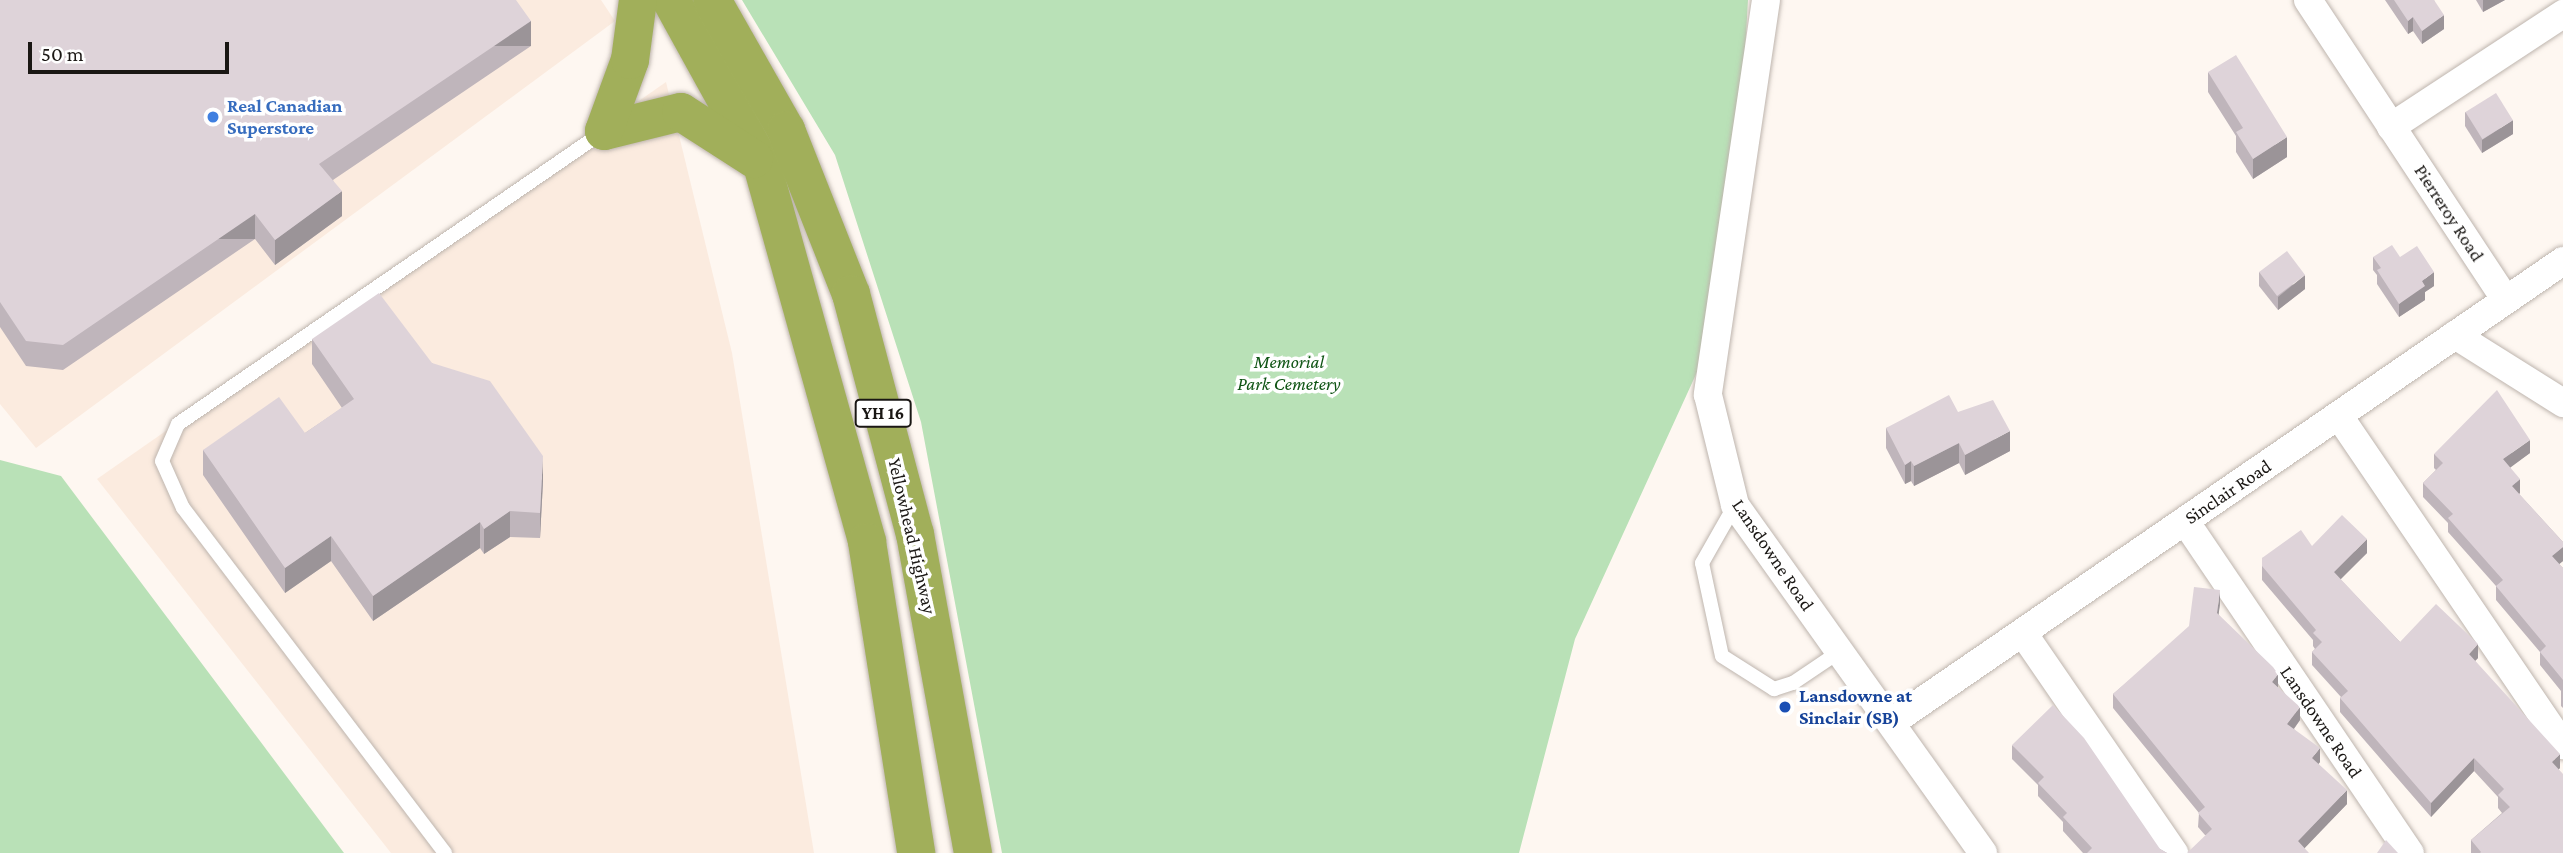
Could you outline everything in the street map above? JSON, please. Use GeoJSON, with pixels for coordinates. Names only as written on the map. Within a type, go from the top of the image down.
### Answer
{"type":"FeatureCollection","features":[{"type":"Feature","properties":{"kind":"highway"},"geometry":{"type":"LineString","coordinates":[[604,131],[630,60],[638,0]]}},
{"type":"Feature","properties":{"kind":"highway","name":"YH 16"},"geometry":{"type":"LineString","coordinates":[[671,0],[762,165],[867,542],[916,853]]}},
{"type":"Feature","properties":{"kind":"highway","name":"Yellowhead Highway"},"geometry":{"type":"LineString","coordinates":[[712,0],[786,130],[851,293],[915,534],[974,853]]}},
{"type":"Feature","properties":{"kind":"highway"},"geometry":{"type":"LineString","coordinates":[[604,131],[681,112],[762,165]]}},
{"type":"Feature","properties":{"kind":"street","name":"Lansdowne Road"},"geometry":{"type":"LineString","coordinates":[[1766,0],[1708,396],[1735,505],[1983,853]]}},
{"type":"Feature","properties":{"kind":"street","name":"Pierreroy Road"},"geometry":{"type":"LineString","coordinates":[[2308,0],[2506,300]]}},
{"type":"Feature","properties":{"kind":"street"},"geometry":{"type":"LineString","coordinates":[[2392,127],[2563,14]]}},
{"type":"Feature","properties":{"kind":"street","name":"Sinclair Road"},"geometry":{"type":"LineString","coordinates":[[1892,722],[2563,261]]}},
{"type":"Feature","properties":{"kind":"street"},"geometry":{"type":"LineString","coordinates":[[2455,335],[2563,403]]}},
{"type":"Feature","properties":{"kind":"street"},"geometry":{"type":"LineString","coordinates":[[2339,416],[2563,746]]}},
{"type":"Feature","properties":{"kind":"street","name":"Lansdowne Road"},"geometry":{"type":"LineString","coordinates":[[2185,521],[2410,853]]}},
{"type":"Feature","properties":{"kind":"street"},"geometry":{"type":"LineString","coordinates":[[2023,633],[2174,853]]}},
{"type":"Feature","properties":{"kind":"lane"},"geometry":{"type":"LineString","coordinates":[[445,853],[183,508],[162,461],[178,424],[604,131]]}},
{"type":"Feature","properties":{"kind":"lane"},"geometry":{"type":"LineString","coordinates":[[1735,505],[1702,563],[1722,656],[1774,689],[1793,683],[1839,652]]}},
{"type":"Feature","properties":{"kind":"shaded area","name":"Real Canadian Superstore"},"geometry":{"type":"Polygon","coordinates":[[[0,0],[601,0],[615,21],[36,448],[0,404],[0,0]]]}},
{"type":"Feature","properties":{"kind":"shaded area"},"geometry":{"type":"Polygon","coordinates":[[[666,82],[732,353],[814,853],[391,853],[97,479],[666,82]]]}},
{"type":"Feature","properties":{"kind":"green space","name":"Memorial Park Cemetery"},"geometry":{"type":"Polygon","coordinates":[[[742,0],[1748,0],[1741,122],[1703,359],[1575,639],[1519,853],[1002,853],[921,422],[835,155],[742,0]]]}},
{"type":"Feature","properties":{"kind":"green space"},"geometry":{"type":"Polygon","coordinates":[[[0,460],[61,476],[344,853],[0,853],[0,460]]]}},
{"type":"Feature","properties":{"kind":"building","name":"Real Canadian Superstore"},"geometry":{"type":"Polygon","coordinates":[[[0,0],[516,0],[531,21],[319,164],[342,191],[275,240],[255,214],[63,345],[26,341],[0,302],[0,0]]]}},
{"type":"Feature","properties":{"kind":"building"},"geometry":{"type":"Polygon","coordinates":[[[2394,0],[2434,0],[2444,15],[2422,31],[2413,17],[2408,21],[2394,0]]]}},
{"type":"Feature","properties":{"kind":"building"},"geometry":{"type":"Polygon","coordinates":[[[2236,55],[2287,137],[2253,159],[2236,132],[2243,128],[2208,72],[2236,55]]]}},
{"type":"Feature","properties":{"kind":"building"},"geometry":{"type":"Polygon","coordinates":[[[2496,93],[2513,120],[2482,139],[2465,112],[2496,93]]]}},
{"type":"Feature","properties":{"kind":"building"},"geometry":{"type":"Polygon","coordinates":[[[2392,245],[2400,257],[2417,246],[2434,272],[2422,281],[2425,286],[2399,304],[2377,270],[2381,268],[2373,257],[2392,245]]]}},
{"type":"Feature","properties":{"kind":"building"},"geometry":{"type":"Polygon","coordinates":[[[2287,251],[2305,275],[2277,296],[2259,272],[2287,251]]]}},
{"type":"Feature","properties":{"kind":"building"},"geometry":{"type":"Polygon","coordinates":[[[379,293],[432,363],[490,381],[543,456],[540,513],[510,511],[484,529],[480,522],[373,596],[331,536],[285,568],[203,450],[279,397],[305,433],[354,399],[312,339],[379,293]]]}},
{"type":"Feature","properties":{"kind":"building"},"geometry":{"type":"Polygon","coordinates":[[[2497,390],[2530,440],[2503,459],[2520,479],[2512,486],[2563,542],[2563,547],[2552,556],[2563,568],[2563,680],[2540,652],[2546,646],[2496,586],[2503,580],[2448,518],[2453,514],[2423,483],[2443,463],[2434,454],[2497,390]]]}},
{"type":"Feature","properties":{"kind":"building"},"geometry":{"type":"Polygon","coordinates":[[[1949,395],[1958,412],[1993,400],[2010,431],[1965,455],[1959,443],[1914,466],[1911,461],[1905,465],[1886,428],[1949,395]]]}},
{"type":"Feature","properties":{"kind":"building"},"geometry":{"type":"Polygon","coordinates":[[[2342,515],[2367,539],[2334,572],[2400,642],[2436,604],[2478,644],[2469,654],[2560,754],[2552,762],[2563,774],[2563,853],[2480,853],[2471,840],[2510,807],[2498,795],[2504,789],[2474,758],[2431,803],[2340,698],[2348,691],[2312,652],[2322,642],[2313,633],[2316,630],[2262,566],[2262,558],[2301,530],[2312,546],[2342,515]]]}},
{"type":"Feature","properties":{"kind":"building"},"geometry":{"type":"Polygon","coordinates":[[[2194,587],[2220,590],[2217,613],[2273,667],[2278,674],[2272,682],[2300,707],[2287,724],[2320,748],[2312,758],[2347,790],[2298,841],[2309,853],[2187,853],[2212,829],[2198,813],[2205,807],[2113,694],[2189,626],[2194,587]]]}},
{"type":"Feature","properties":{"kind":"building"},"geometry":{"type":"Polygon","coordinates":[[[2053,705],[2084,738],[2160,849],[2167,853],[2087,853],[2092,848],[2063,817],[2067,813],[2038,783],[2044,777],[2012,745],[2053,705]]]}},
{"type":"Feature","properties":{"kind":"building"},"geometry":{"type":"Polygon","coordinates":[[[2386,840],[2398,853],[2377,853],[2386,840]]]}},
{"type":"Feature","properties":{"kind":"place","name":"Real Canadian Superstore"},"geometry":{"type":"Point","coordinates":[213,117]}},
{"type":"Feature","properties":{"kind":"place","name":"Lansdowne at Sinclair (SB)"},"geometry":{"type":"Point","coordinates":[1785,707]}}]}
